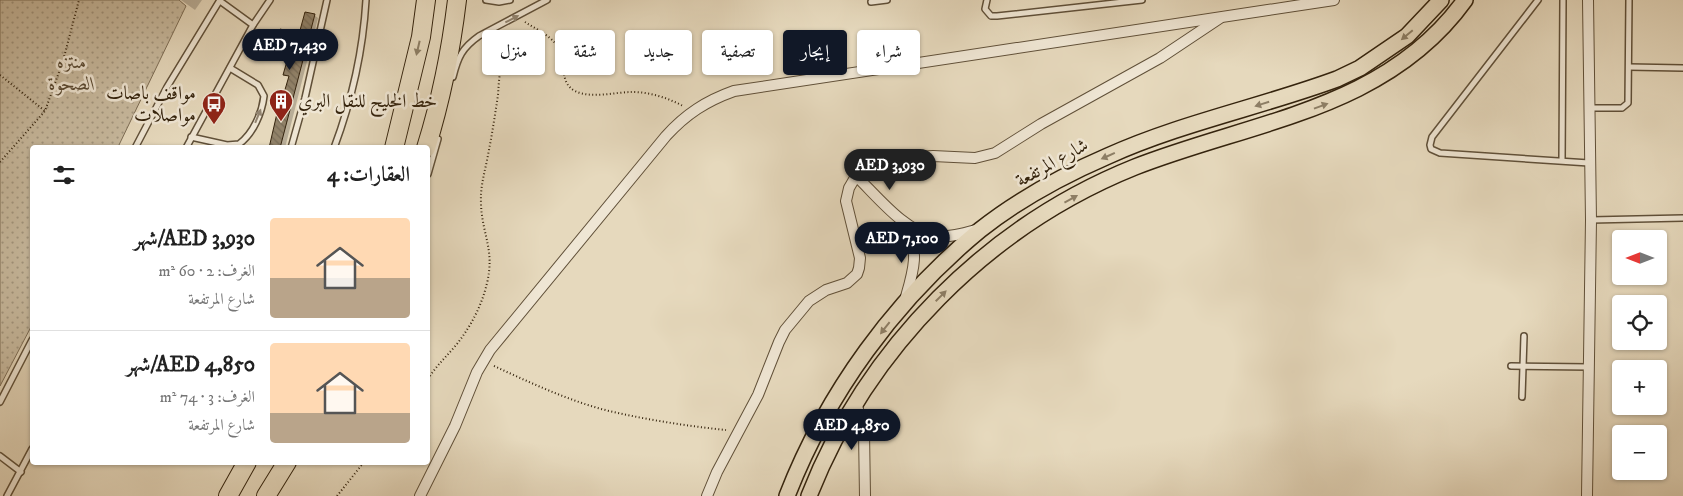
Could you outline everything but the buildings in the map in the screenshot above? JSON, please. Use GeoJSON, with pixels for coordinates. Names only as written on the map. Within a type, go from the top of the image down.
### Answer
{"type":"FeatureCollection","features":[{"type":"Feature","properties":{"kind":"highway"},"geometry":{"type":"LineString","coordinates":[[395,145],[420,37],[426,0]]}},
{"type":"Feature","properties":{"kind":"highway"},"geometry":{"type":"LineString","coordinates":[[427,145],[434,122],[454,30],[457,0]]}},
{"type":"Feature","properties":{"kind":"highway"},"geometry":{"type":"LineString","coordinates":[[228,496],[245,465]]}},
{"type":"Feature","properties":{"kind":"highway"},"geometry":{"type":"LineString","coordinates":[[266,496],[284,465]]}},
{"type":"Feature","properties":{"kind":"main road","name":"شارع المرتفعة"},"geometry":{"type":"LineString","coordinates":[[787,496],[816,431],[862,357],[904,302],[942,263],[982,229],[1037,192],[1108,156],[1144,141],[1337,80],[1360,68],[1407,36],[1441,0]]}},
{"type":"Feature","properties":{"kind":"main road"},"geometry":{"type":"LineString","coordinates":[[809,496],[828,453],[856,402],[890,352],[931,306],[980,260],[1039,218],[1094,187],[1135,168],[1320,106],[1360,89],[1380,78],[1416,52],[1448,21],[1465,0]]}},
{"type":"Feature","properties":{"kind":"street"},"geometry":{"type":"LineString","coordinates":[[420,496],[455,426],[483,361],[506,329],[679,121],[715,98],[734,91],[1334,0]]}},
{"type":"Feature","properties":{"kind":"street"},"geometry":{"type":"LineString","coordinates":[[1587,496],[1591,220],[1588,0]]}},
{"type":"Feature","properties":{"kind":"street"},"geometry":{"type":"LineString","coordinates":[[707,496],[712,482],[761,388],[779,342],[793,319],[817,295],[847,283],[857,274],[860,258],[846,201],[849,188],[856,176],[868,167],[903,158],[933,156],[975,158],[995,153],[1041,124],[1160,58],[1222,17]]}},
{"type":"Feature","properties":{"kind":"street"},"geometry":{"type":"LineString","coordinates":[[856,176],[906,224],[924,234],[946,236],[982,229]]}},
{"type":"Feature","properties":{"kind":"street"},"geometry":{"type":"LineString","coordinates":[[904,302],[913,272],[915,253],[914,243],[906,224]]}},
{"type":"Feature","properties":{"kind":"street"},"geometry":{"type":"LineString","coordinates":[[856,402],[864,432],[865,496]]}},
{"type":"Feature","properties":{"kind":"lane"},"geometry":{"type":"LineString","coordinates":[[137,145],[167,87],[220,0],[253,25]]}},
{"type":"Feature","properties":{"kind":"lane"},"geometry":{"type":"LineString","coordinates":[[187,145],[253,25],[270,0]]}},
{"type":"Feature","properties":{"kind":"lane"},"geometry":{"type":"LineString","coordinates":[[292,145],[305,98],[327,0]]}},
{"type":"Feature","properties":{"kind":"lane"},"geometry":{"type":"LineString","coordinates":[[335,145],[343,124],[356,75],[366,0]]}},
{"type":"Feature","properties":{"kind":"lane"},"geometry":{"type":"LineString","coordinates":[[486,0],[499,2],[510,0]]}},
{"type":"Feature","properties":{"kind":"lane"},"geometry":{"type":"LineString","coordinates":[[452,83],[461,52],[469,43],[547,0]]}},
{"type":"Feature","properties":{"kind":"lane"},"geometry":{"type":"LineString","coordinates":[[871,2],[887,0]]}},
{"type":"Feature","properties":{"kind":"lane"},"geometry":{"type":"LineString","coordinates":[[987,0],[985,9],[991,16],[1142,0]]}},
{"type":"Feature","properties":{"kind":"lane"},"geometry":{"type":"LineString","coordinates":[[1538,0],[1432,137],[1431,149],[1440,153],[1589,163]]}},
{"type":"Feature","properties":{"kind":"lane"},"geometry":{"type":"LineString","coordinates":[[1562,160],[1563,0]]}},
{"type":"Feature","properties":{"kind":"lane"},"geometry":{"type":"LineString","coordinates":[[1589,108],[1618,108],[1626,106],[1629,99],[1629,0]]}},
{"type":"Feature","properties":{"kind":"lane"},"geometry":{"type":"LineString","coordinates":[[1629,67],[1683,68]]}},
{"type":"Feature","properties":{"kind":"lane"},"geometry":{"type":"LineString","coordinates":[[191,137],[227,145],[239,144],[254,127],[262,108],[264,96],[258,86],[230,68]]}},
{"type":"Feature","properties":{"kind":"lane"},"geometry":{"type":"LineString","coordinates":[[430,167],[440,130]]}},
{"type":"Feature","properties":{"kind":"lane"},"geometry":{"type":"LineString","coordinates":[[1591,220],[1683,218]]}},
{"type":"Feature","properties":{"kind":"lane"},"geometry":{"type":"LineString","coordinates":[[1522,397],[1524,336]]}},
{"type":"Feature","properties":{"kind":"lane"},"geometry":{"type":"LineString","coordinates":[[0,402],[30,344]]}},
{"type":"Feature","properties":{"kind":"lane"},"geometry":{"type":"LineString","coordinates":[[1511,366],[1589,368]]}},
{"type":"Feature","properties":{"kind":"lane"},"geometry":{"type":"LineString","coordinates":[[7,496],[30,454]]}},
{"type":"Feature","properties":{"kind":"lane"},"geometry":{"type":"LineString","coordinates":[[0,456],[21,472]]}},
{"type":"Feature","properties":{"kind":"path"},"geometry":{"type":"LineString","coordinates":[[0,162],[45,111],[63,61],[79,0]]}},
{"type":"Feature","properties":{"kind":"path"},"geometry":{"type":"LineString","coordinates":[[516,16],[549,37],[560,50],[566,83],[573,90],[582,94],[634,92],[653,94],[673,101],[692,111]]}},
{"type":"Feature","properties":{"kind":"path"},"geometry":{"type":"LineString","coordinates":[[430,376],[464,334],[478,309],[487,283],[490,270],[490,246],[482,213],[481,193],[499,77],[503,63],[510,51],[536,29]]}},
{"type":"Feature","properties":{"kind":"path"},"geometry":{"type":"LineString","coordinates":[[0,75],[45,111]]}},
{"type":"Feature","properties":{"kind":"path"},"geometry":{"type":"LineString","coordinates":[[483,361],[544,389],[607,410],[672,424],[739,431]]}},
{"type":"Feature","properties":{"kind":"path"},"geometry":{"type":"LineString","coordinates":[[337,496],[362,465]]}},
{"type":"Feature","properties":{"kind":"green space","name":"منتزه الصحوة"},"geometry":{"type":"Polygon","coordinates":[[[0,0],[179,0],[186,6],[119,145],[30,145],[30,329],[0,386],[0,0]]]}},
{"type":"Feature","properties":{"kind":"place","name":"خط الخليج للنقل البري"},"geometry":{"type":"Point","coordinates":[281,122]}},
{"type":"Feature","properties":{"kind":"place","name":"مواقف باصات مواصلات"},"geometry":{"type":"Point","coordinates":[214,125]}}]}
